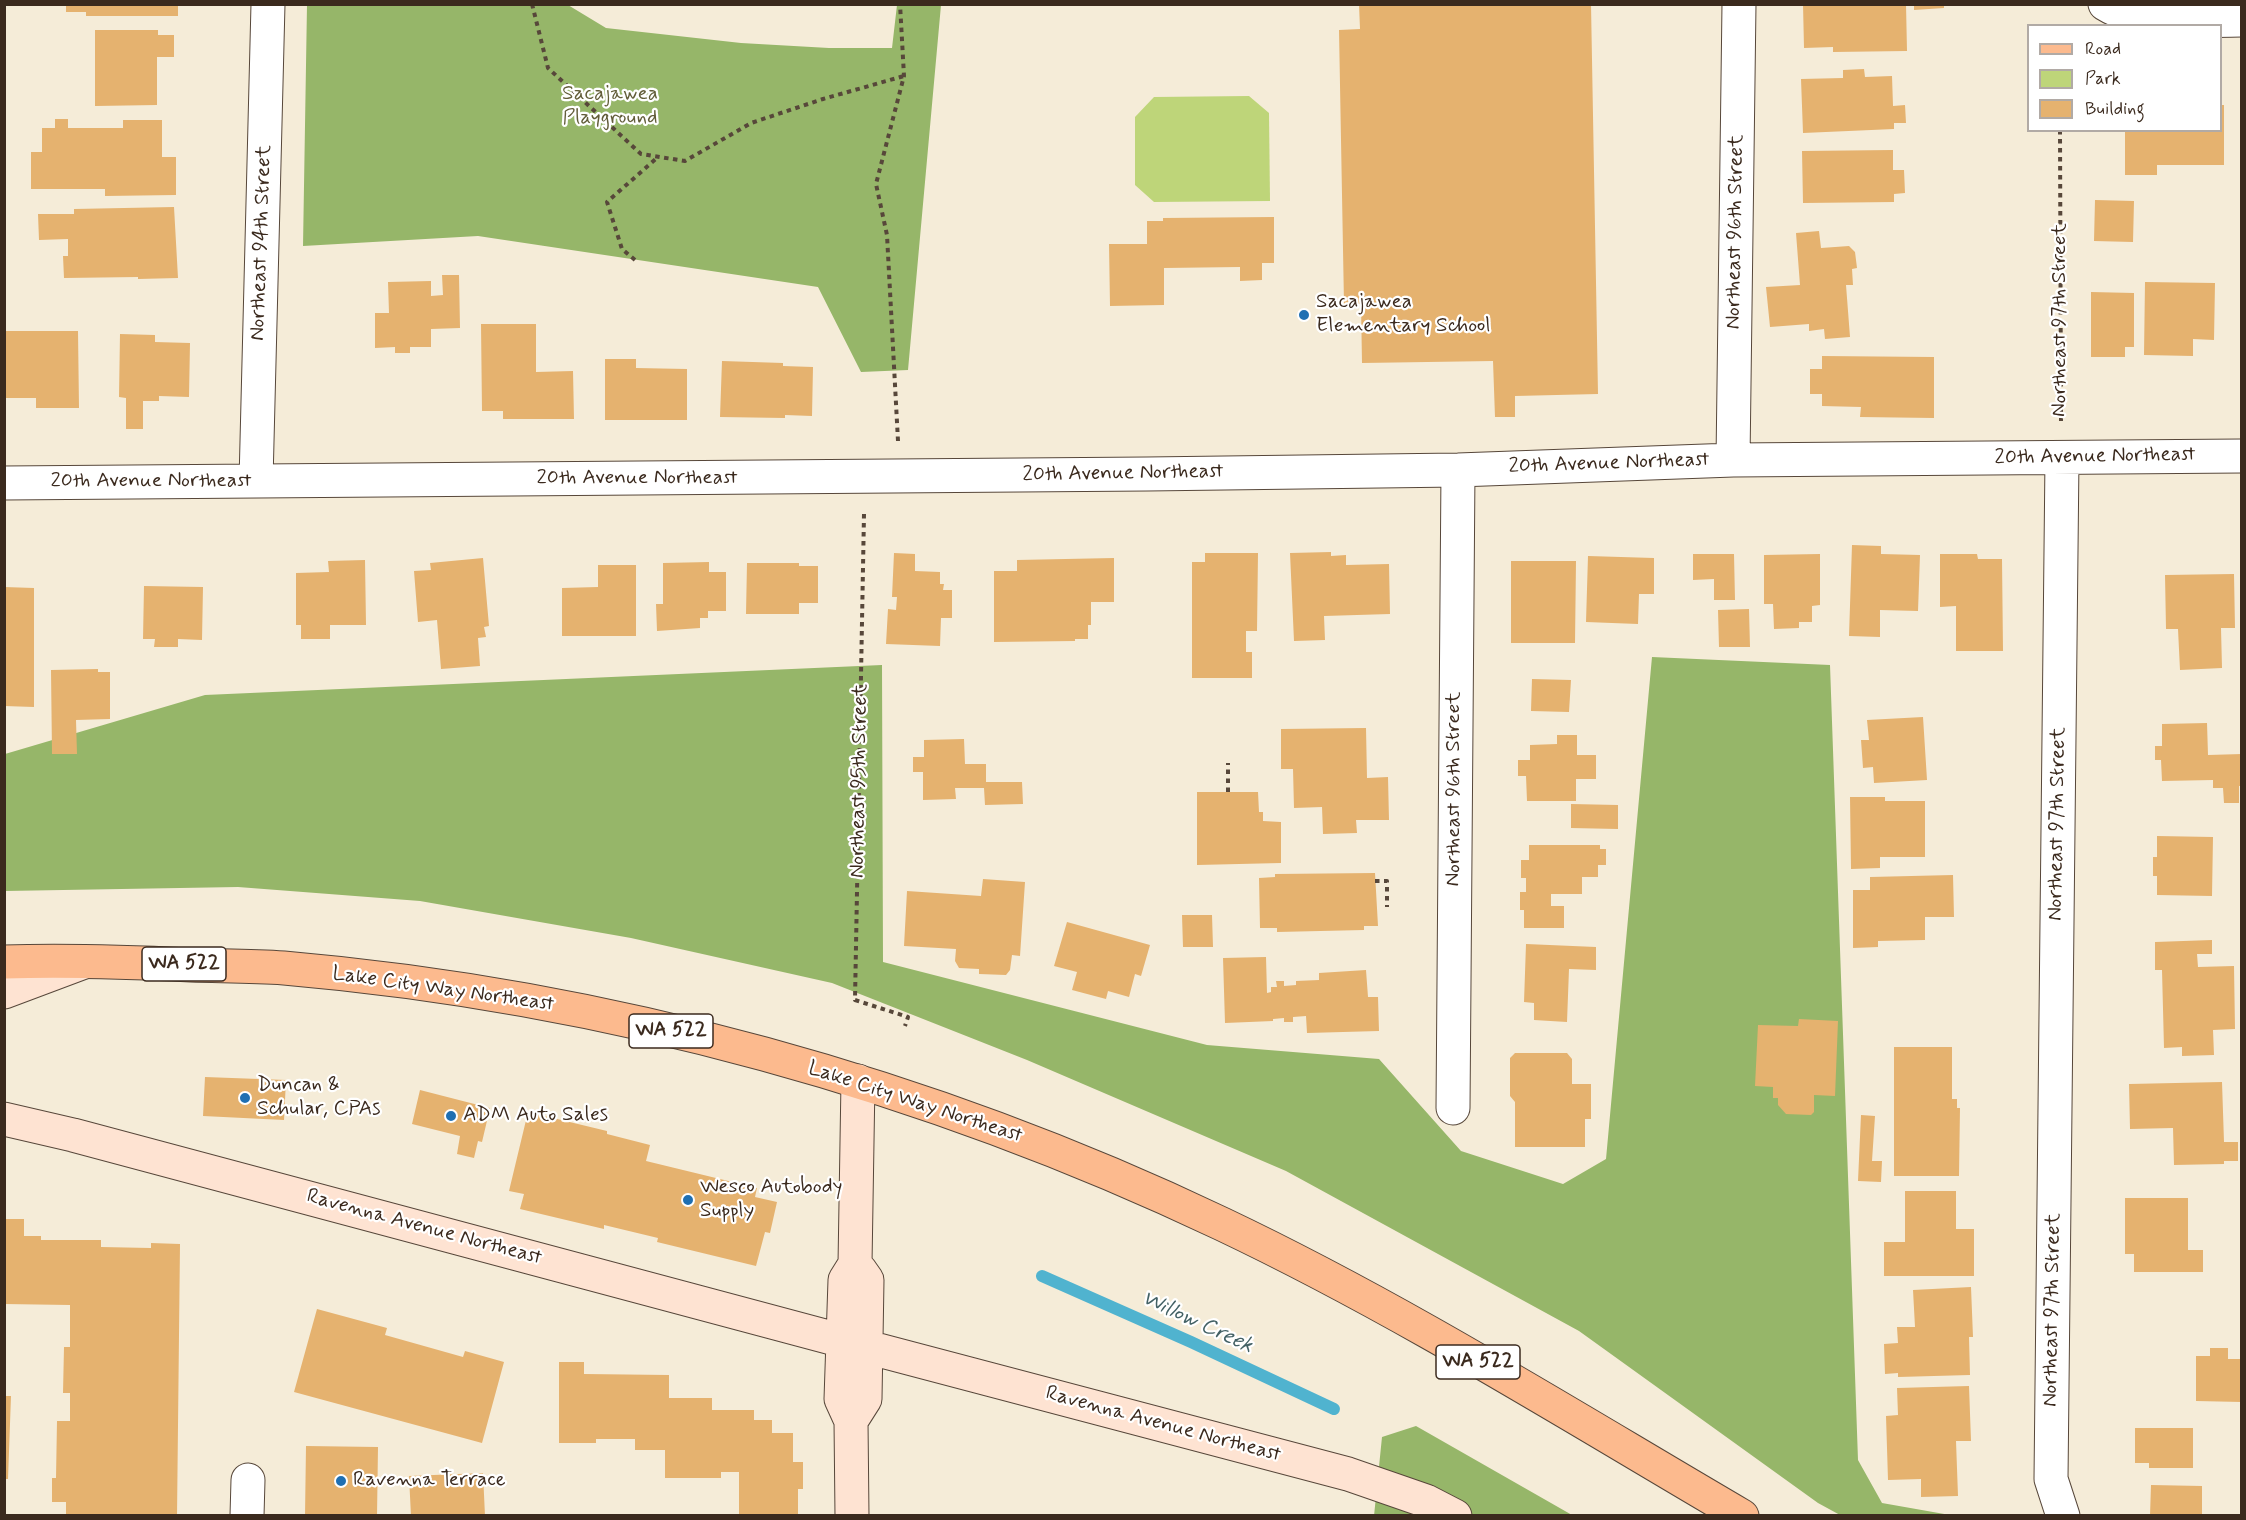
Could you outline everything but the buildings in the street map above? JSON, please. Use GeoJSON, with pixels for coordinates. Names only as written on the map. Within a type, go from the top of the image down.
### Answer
{"type":"FeatureCollection","features":[{"type":"Feature","properties":{"kind":"main road","name":"Lake City Way Northeast"},"geometry":{"type":"LineString","coordinates":[[4,962],[87,961],[280,968],[391,980],[481,993],[627,1020],[743,1048],[858,1081],[1022,1138],[1127,1180],[1221,1223],[1404,1319],[1742,1515]]}},
{"type":"Feature","properties":{"kind":"street","name":"Northeast 94th Street"},"geometry":{"type":"LineString","coordinates":[[256,481],[268,4]]}},
{"type":"Feature","properties":{"kind":"street","name":"Northeast 96th Street"},"geometry":{"type":"LineString","coordinates":[[1733,460],[1739,4]]}},
{"type":"Feature","properties":{"kind":"street"},"geometry":{"type":"LineString","coordinates":[[2105,4],[2132,15],[2157,20],[2241,20]]}},
{"type":"Feature","properties":{"kind":"street","name":"20th Avenue Northeast"},"geometry":{"type":"LineString","coordinates":[[4,483],[1458,470],[1733,460],[2241,456]]}},
{"type":"Feature","properties":{"kind":"street","name":"Northeast 97th Street"},"geometry":{"type":"LineString","coordinates":[[2062,458],[2051,1479],[2063,1515]]}},
{"type":"Feature","properties":{"kind":"street","name":"Northeast 96th Street"},"geometry":{"type":"LineString","coordinates":[[1453,1108],[1458,470]]}},
{"type":"Feature","properties":{"kind":"street"},"geometry":{"type":"LineString","coordinates":[[4,992],[87,961]]}},
{"type":"Feature","properties":{"kind":"street"},"geometry":{"type":"LineString","coordinates":[[852,1515],[851,1421],[842,1399],[855,1344],[845,1280],[855,1264],[858,1081]]}},
{"type":"Feature","properties":{"kind":"street","name":"Ravenna Avenue Northeast"},"geometry":{"type":"LineString","coordinates":[[4,1119],[355,1209],[1348,1474],[1426,1501],[1455,1515]]}},
{"type":"Feature","properties":{"kind":"street"},"geometry":{"type":"LineString","coordinates":[[247,1515],[248,1480]]}},
{"type":"Feature","properties":{"kind":"path"},"geometry":{"type":"LineString","coordinates":[[532,4],[548,68],[641,154],[685,160],[750,123],[904,76]]}},
{"type":"Feature","properties":{"kind":"path"},"geometry":{"type":"LineString","coordinates":[[898,441],[887,235],[876,184],[904,76],[900,4]]}},
{"type":"Feature","properties":{"kind":"path","name":"Northeast 97th Street"},"geometry":{"type":"LineString","coordinates":[[2060,132],[2062,458]]}},
{"type":"Feature","properties":{"kind":"path"},"geometry":{"type":"LineString","coordinates":[[635,260],[622,249],[608,202],[659,157]]}},
{"type":"Feature","properties":{"kind":"path","name":"Northeast 95th Street"},"geometry":{"type":"LineString","coordinates":[[864,512],[855,1000],[908,1017],[905,1026]]}},
{"type":"Feature","properties":{"kind":"path"},"geometry":{"type":"LineString","coordinates":[[1228,763],[1228,792]]}},
{"type":"Feature","properties":{"kind":"path"},"geometry":{"type":"LineString","coordinates":[[1376,881],[1387,881],[1387,907]]}},
{"type":"Feature","properties":{"kind":"green space","name":"Sacajawea Playground"},"geometry":{"type":"Polygon","coordinates":[[[307,5],[568,5],[606,28],[741,43],[829,48],[892,48],[897,5],[941,5],[908,370],[861,372],[818,287],[478,236],[303,246],[307,5]]]}},
{"type":"Feature","properties":{"kind":"green space"},"geometry":{"type":"Polygon","coordinates":[[[1249,96],[1269,113],[1270,201],[1154,202],[1135,185],[1135,117],[1154,97],[1249,96]]]}},
{"type":"Feature","properties":{"kind":"green space"},"geometry":{"type":"Polygon","coordinates":[[[1652,657],[1830,665],[1858,1460],[1882,1503],[1950,1515],[1840,1515],[1818,1503],[1579,1331],[1286,1171],[1027,1060],[832,983],[631,938],[420,901],[238,887],[5,891],[5,754],[205,695],[882,665],[883,962],[1207,1045],[1379,1059],[1461,1151],[1563,1184],[1606,1159],[1652,657]]]}},
{"type":"Feature","properties":{"kind":"green space"},"geometry":{"type":"Polygon","coordinates":[[[1416,1426],[1572,1515],[1374,1516],[1382,1437],[1416,1426]]]}},
{"type":"Feature","properties":{"kind":"waterway","name":"Willow Creek"},"geometry":{"type":"LineString","coordinates":[[1042,1276],[1334,1409]]}},
{"type":"Feature","properties":{"kind":"place","name":"Sacajawea Elementary School"},"geometry":{"type":"Point","coordinates":[1304,315]}},
{"type":"Feature","properties":{"kind":"place","name":"Duncan & Schular, CPAs"},"geometry":{"type":"Point","coordinates":[245,1098]}},
{"type":"Feature","properties":{"kind":"place","name":"ADM Auto Sales"},"geometry":{"type":"Point","coordinates":[451,1116]}},
{"type":"Feature","properties":{"kind":"place","name":"Wesco Autobody Supply"},"geometry":{"type":"Point","coordinates":[688,1200]}},
{"type":"Feature","properties":{"kind":"place","name":"Ravenna Terrace"},"geometry":{"type":"Point","coordinates":[341,1481]}}]}
